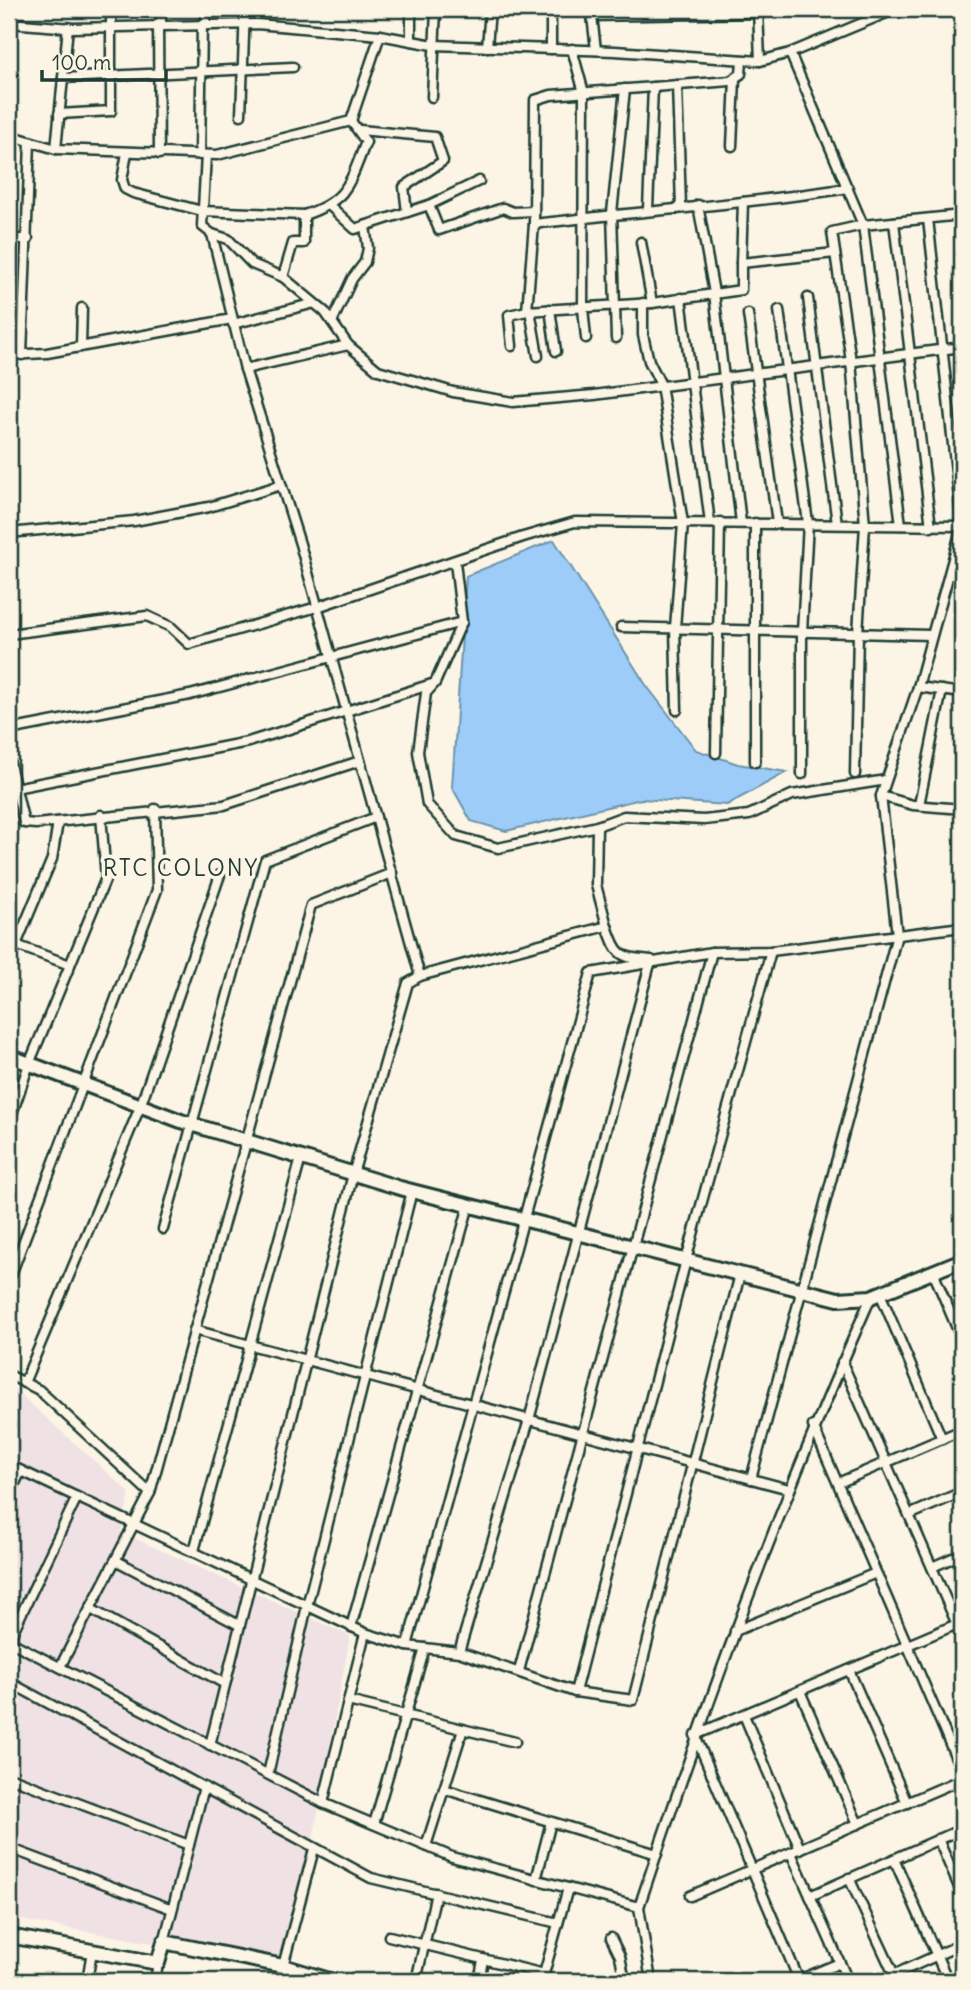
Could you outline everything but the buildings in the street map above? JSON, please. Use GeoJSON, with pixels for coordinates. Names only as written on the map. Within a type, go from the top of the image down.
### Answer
{"type":"FeatureCollection","features":[{"type":"Feature","properties":{"kind":"street"},"geometry":{"type":"LineString","coordinates":[[59,114],[111,111],[111,9]]}},
{"type":"Feature","properties":{"kind":"street"},"geometry":{"type":"LineString","coordinates":[[159,154],[158,73],[161,9]]}},
{"type":"Feature","properties":{"kind":"street"},"geometry":{"type":"LineString","coordinates":[[206,9],[202,72],[202,226],[212,234],[228,239],[252,264],[283,277],[325,312],[348,345],[378,370],[453,392],[513,402],[594,395],[962,347]]}},
{"type":"Feature","properties":{"kind":"street"},"geometry":{"type":"LineString","coordinates":[[241,115],[245,9]]}},
{"type":"Feature","properties":{"kind":"street"},"geometry":{"type":"LineString","coordinates":[[411,9],[411,41]]}},
{"type":"Feature","properties":{"kind":"street"},"geometry":{"type":"LineString","coordinates":[[432,97],[436,9]]}},
{"type":"Feature","properties":{"kind":"street"},"geometry":{"type":"LineString","coordinates":[[487,47],[490,9]]}},
{"type":"Feature","properties":{"kind":"street"},"geometry":{"type":"LineString","coordinates":[[551,9],[551,49]]}},
{"type":"Feature","properties":{"kind":"street"},"geometry":{"type":"LineString","coordinates":[[9,23],[68,27],[246,24],[380,34],[433,45],[596,50],[760,61],[790,53],[896,9]]}},
{"type":"Feature","properties":{"kind":"street"},"geometry":{"type":"LineString","coordinates":[[596,50],[592,12],[758,11],[760,61]]}},
{"type":"Feature","properties":{"kind":"street"},"geometry":{"type":"LineString","coordinates":[[56,149],[68,27]]}},
{"type":"Feature","properties":{"kind":"street"},"geometry":{"type":"LineString","coordinates":[[351,121],[380,34]]}},
{"type":"Feature","properties":{"kind":"street"},"geometry":{"type":"LineString","coordinates":[[572,49],[584,93],[583,308],[586,338]]}},
{"type":"Feature","properties":{"kind":"street"},"geometry":{"type":"LineString","coordinates":[[790,53],[863,225],[901,525]]}},
{"type":"Feature","properties":{"kind":"street"},"geometry":{"type":"LineString","coordinates":[[538,356],[529,311],[534,224],[535,100],[551,95],[735,79],[741,74],[743,60]]}},
{"type":"Feature","properties":{"kind":"street"},"geometry":{"type":"LineString","coordinates":[[63,78],[293,67]]}},
{"type":"Feature","properties":{"kind":"street"},"geometry":{"type":"LineString","coordinates":[[732,146],[735,79]]}},
{"type":"Feature","properties":{"kind":"street"},"geometry":{"type":"LineString","coordinates":[[677,85],[681,207]]}},
{"type":"Feature","properties":{"kind":"street"},"geometry":{"type":"LineString","coordinates":[[648,209],[653,87]]}},
{"type":"Feature","properties":{"kind":"street"},"geometry":{"type":"LineString","coordinates":[[616,338],[612,213],[625,89]]}},
{"type":"Feature","properties":{"kind":"street"},"geometry":{"type":"LineString","coordinates":[[127,153],[122,180],[125,189],[202,211],[304,215],[330,206],[346,190],[366,142],[351,121]]}},
{"type":"Feature","properties":{"kind":"street"},"geometry":{"type":"LineString","coordinates":[[9,135],[56,149],[203,155],[244,149],[351,121]]}},
{"type":"Feature","properties":{"kind":"street"},"geometry":{"type":"LineString","coordinates":[[360,130],[435,137],[443,161],[404,187],[407,212]]}},
{"type":"Feature","properties":{"kind":"street"},"geometry":{"type":"LineString","coordinates":[[22,355],[30,142]]}},
{"type":"Feature","properties":{"kind":"street"},"geometry":{"type":"LineString","coordinates":[[330,206],[355,229],[429,205],[479,181]]}},
{"type":"Feature","properties":{"kind":"street"},"geometry":{"type":"LineString","coordinates":[[534,224],[848,188]]}},
{"type":"Feature","properties":{"kind":"street"},"geometry":{"type":"LineString","coordinates":[[512,346],[509,315],[550,309],[648,303],[741,290],[743,202]]}},
{"type":"Feature","properties":{"kind":"street"},"geometry":{"type":"LineString","coordinates":[[429,205],[439,230],[503,208],[513,212],[534,211]]}},
{"type":"Feature","properties":{"kind":"street"},"geometry":{"type":"LineString","coordinates":[[698,205],[714,293],[741,523]]}},
{"type":"Feature","properties":{"kind":"street"},"geometry":{"type":"LineString","coordinates":[[283,277],[293,243],[304,243],[304,215]]}},
{"type":"Feature","properties":{"kind":"street"},"geometry":{"type":"LineString","coordinates":[[855,774],[858,633],[865,525],[851,360],[832,232],[863,225],[962,215]]}},
{"type":"Feature","properties":{"kind":"street"},"geometry":{"type":"LineString","coordinates":[[751,1479],[897,935],[881,796],[918,687],[930,635],[962,526],[928,219]]}},
{"type":"Feature","properties":{"kind":"street"},"geometry":{"type":"LineString","coordinates":[[894,222],[931,527]]}},
{"type":"Feature","properties":{"kind":"street"},"geometry":{"type":"LineString","coordinates":[[332,322],[352,279],[365,262],[368,248],[365,226]]}},
{"type":"Feature","properties":{"kind":"street"},"geometry":{"type":"LineString","coordinates":[[212,234],[245,369],[332,657],[420,976]]}},
{"type":"Feature","properties":{"kind":"street"},"geometry":{"type":"LineString","coordinates":[[9,239],[28,239]]}},
{"type":"Feature","properties":{"kind":"street"},"geometry":{"type":"LineString","coordinates":[[641,242],[648,303],[643,335],[649,361],[661,385],[683,523],[675,628],[677,710]]}},
{"type":"Feature","properties":{"kind":"street"},"geometry":{"type":"LineString","coordinates":[[741,263],[835,253]]}},
{"type":"Feature","properties":{"kind":"street"},"geometry":{"type":"LineString","coordinates":[[681,298],[715,523],[716,753]]}},
{"type":"Feature","properties":{"kind":"street"},"geometry":{"type":"LineString","coordinates":[[808,298],[837,524]]}},
{"type":"Feature","properties":{"kind":"street"},"geometry":{"type":"LineString","coordinates":[[9,355],[81,347],[233,322],[311,303]]}},
{"type":"Feature","properties":{"kind":"street"},"geometry":{"type":"LineString","coordinates":[[81,347],[82,308]]}},
{"type":"Feature","properties":{"kind":"street"},"geometry":{"type":"LineString","coordinates":[[550,309],[556,351]]}},
{"type":"Feature","properties":{"kind":"street"},"geometry":{"type":"LineString","coordinates":[[779,310],[808,523],[802,632],[802,774]]}},
{"type":"Feature","properties":{"kind":"street"},"geometry":{"type":"LineString","coordinates":[[748,314],[777,523]]}},
{"type":"Feature","properties":{"kind":"street"},"geometry":{"type":"LineString","coordinates":[[245,369],[348,345]]}},
{"type":"Feature","properties":{"kind":"street"},"geometry":{"type":"LineString","coordinates":[[951,435],[962,434]]}},
{"type":"Feature","properties":{"kind":"street"},"geometry":{"type":"LineString","coordinates":[[9,533],[134,521],[209,507],[281,485]]}},
{"type":"Feature","properties":{"kind":"street"},"geometry":{"type":"LineString","coordinates":[[9,634],[146,616],[171,627],[190,644],[317,607],[575,522],[962,526]]}},
{"type":"Feature","properties":{"kind":"street"},"geometry":{"type":"LineString","coordinates":[[755,523],[755,762]]}},
{"type":"Feature","properties":{"kind":"street"},"geometry":{"type":"LineString","coordinates":[[455,562],[461,622],[435,683],[426,693],[418,752],[427,804],[456,836],[498,848],[624,816],[704,820],[749,815],[792,795],[886,780]]}},
{"type":"Feature","properties":{"kind":"street"},"geometry":{"type":"LineString","coordinates":[[9,730],[190,695],[461,622]]}},
{"type":"Feature","properties":{"kind":"street"},"geometry":{"type":"LineString","coordinates":[[621,627],[930,635]]}},
{"type":"Feature","properties":{"kind":"street"},"geometry":{"type":"LineString","coordinates":[[15,788],[248,742],[435,683]]}},
{"type":"Feature","properties":{"kind":"street"},"geometry":{"type":"LineString","coordinates":[[918,687],[962,692]]}},
{"type":"Feature","properties":{"kind":"street"},"geometry":{"type":"LineString","coordinates":[[919,805],[942,690]]}},
{"type":"Feature","properties":{"kind":"street"},"geometry":{"type":"LineString","coordinates":[[9,760],[24,823],[224,805],[360,761]]}},
{"type":"Feature","properties":{"kind":"street"},"geometry":{"type":"LineString","coordinates":[[881,796],[919,805],[962,809]]}},
{"type":"Feature","properties":{"kind":"street"},"geometry":{"type":"LineString","coordinates":[[9,1280],[157,890],[155,810]]}},
{"type":"Feature","properties":{"kind":"street"},"geometry":{"type":"LineString","coordinates":[[9,1123],[29,1064],[106,878],[101,816]]}},
{"type":"Feature","properties":{"kind":"street"},"geometry":{"type":"LineString","coordinates":[[163,1228],[265,860],[376,817]]}},
{"type":"Feature","properties":{"kind":"street"},"geometry":{"type":"LineString","coordinates":[[58,822],[52,859],[16,945],[70,965]]}},
{"type":"Feature","properties":{"kind":"street"},"geometry":{"type":"LineString","coordinates":[[597,825],[596,885],[616,951],[625,957],[651,960]]}},
{"type":"Feature","properties":{"kind":"street"},"geometry":{"type":"LineString","coordinates":[[60,1667],[150,1493],[244,1141],[311,905],[392,873]]}},
{"type":"Feature","properties":{"kind":"street"},"geometry":{"type":"LineString","coordinates":[[24,1383],[140,1107],[220,875]]}},
{"type":"Feature","properties":{"kind":"street"},"geometry":{"type":"LineString","coordinates":[[210,1745],[249,1578],[353,1174],[408,984],[420,976],[607,926]]}},
{"type":"Feature","properties":{"kind":"street"},"geometry":{"type":"LineString","coordinates":[[407,1646],[591,973],[651,960],[712,952],[771,951],[962,928]]}},
{"type":"Feature","properties":{"kind":"street"},"geometry":{"type":"LineString","coordinates":[[575,1692],[686,1260],[771,951]]}},
{"type":"Feature","properties":{"kind":"street"},"geometry":{"type":"LineString","coordinates":[[519,1671],[635,1247],[712,952]]}},
{"type":"Feature","properties":{"kind":"street"},"geometry":{"type":"LineString","coordinates":[[459,1652],[529,1420],[651,960]]}},
{"type":"Feature","properties":{"kind":"street"},"geometry":{"type":"LineString","coordinates":[[9,1056],[140,1107],[353,1174],[838,1299],[876,1295],[962,1260]]}},
{"type":"Feature","properties":{"kind":"street"},"geometry":{"type":"LineString","coordinates":[[194,1551],[301,1158]]}},
{"type":"Feature","properties":{"kind":"street"},"geometry":{"type":"LineString","coordinates":[[268,1774],[307,1606],[412,1191]]}},
{"type":"Feature","properties":{"kind":"street"},"geometry":{"type":"LineString","coordinates":[[351,1627],[469,1205]]}},
{"type":"Feature","properties":{"kind":"street"},"geometry":{"type":"LineString","coordinates":[[933,1272],[962,1340]]}},
{"type":"Feature","properties":{"kind":"street"},"geometry":{"type":"LineString","coordinates":[[9,1465],[365,1633],[407,1646],[459,1652],[575,1692],[633,1700],[740,1274]]}},
{"type":"Feature","properties":{"kind":"street"},"geometry":{"type":"LineString","coordinates":[[651,1981],[639,1907],[695,1735],[813,1426],[876,1295]]}},
{"type":"Feature","properties":{"kind":"street"},"geometry":{"type":"LineString","coordinates":[[876,1295],[942,1439]]}},
{"type":"Feature","properties":{"kind":"street"},"geometry":{"type":"LineString","coordinates":[[194,1330],[789,1489]]}},
{"type":"Feature","properties":{"kind":"street"},"geometry":{"type":"LineString","coordinates":[[842,1362],[932,1567],[960,1623],[962,1636]]}},
{"type":"Feature","properties":{"kind":"street"},"geometry":{"type":"LineString","coordinates":[[9,1375],[39,1390],[150,1493]]}},
{"type":"Feature","properties":{"kind":"street"},"geometry":{"type":"LineString","coordinates":[[813,1426],[962,1772]]}},
{"type":"Feature","properties":{"kind":"street"},"geometry":{"type":"LineString","coordinates":[[838,1483],[962,1430]]}},
{"type":"Feature","properties":{"kind":"street"},"geometry":{"type":"LineString","coordinates":[[9,1495],[21,1471]]}},
{"type":"Feature","properties":{"kind":"street"},"geometry":{"type":"LineString","coordinates":[[909,1515],[962,1492]]}},
{"type":"Feature","properties":{"kind":"street"},"geometry":{"type":"LineString","coordinates":[[77,1497],[9,1640],[323,1802],[374,1824],[452,1857],[639,1907]]}},
{"type":"Feature","properties":{"kind":"street"},"geometry":{"type":"LineString","coordinates":[[932,1567],[962,1554]]}},
{"type":"Feature","properties":{"kind":"street"},"geometry":{"type":"LineString","coordinates":[[117,1561],[239,1625]]}},
{"type":"Feature","properties":{"kind":"street"},"geometry":{"type":"LineString","coordinates":[[735,1631],[876,1573]]}},
{"type":"Feature","properties":{"kind":"street"},"geometry":{"type":"LineString","coordinates":[[91,1609],[225,1684]]}},
{"type":"Feature","properties":{"kind":"street"},"geometry":{"type":"LineString","coordinates":[[695,1735],[960,1623]]}},
{"type":"Feature","properties":{"kind":"street"},"geometry":{"type":"LineString","coordinates":[[323,1802],[365,1633]]}},
{"type":"Feature","properties":{"kind":"street"},"geometry":{"type":"LineString","coordinates":[[374,1824],[425,1648]]}},
{"type":"Feature","properties":{"kind":"street"},"geometry":{"type":"LineString","coordinates":[[849,1670],[907,1803]]}},
{"type":"Feature","properties":{"kind":"street"},"geometry":{"type":"LineString","coordinates":[[9,1682],[371,1878],[558,1923]]}},
{"type":"Feature","properties":{"kind":"street"},"geometry":{"type":"LineString","coordinates":[[800,1691],[858,1824]]}},
{"type":"Feature","properties":{"kind":"street"},"geometry":{"type":"LineString","coordinates":[[348,1701],[515,1742]]}},
{"type":"Feature","properties":{"kind":"street"},"geometry":{"type":"LineString","coordinates":[[744,1715],[800,1849]]}},
{"type":"Feature","properties":{"kind":"street"},"geometry":{"type":"LineString","coordinates":[[426,1846],[463,1729]]}},
{"type":"Feature","properties":{"kind":"street"},"geometry":{"type":"LineString","coordinates":[[695,1735],[797,1981],[840,1963]]}},
{"type":"Feature","properties":{"kind":"street"},"geometry":{"type":"LineString","coordinates":[[9,1777],[189,1845]]}},
{"type":"Feature","properties":{"kind":"street"},"geometry":{"type":"LineString","coordinates":[[690,1896],[962,1779]]}},
{"type":"Feature","properties":{"kind":"street"},"geometry":{"type":"LineString","coordinates":[[155,1981],[204,1787]]}},
{"type":"Feature","properties":{"kind":"street"},"geometry":{"type":"LineString","coordinates":[[444,1789],[657,1854]]}},
{"type":"Feature","properties":{"kind":"street"},"geometry":{"type":"LineString","coordinates":[[536,1880],[551,1822]]}},
{"type":"Feature","properties":{"kind":"street"},"geometry":{"type":"LineString","coordinates":[[810,1896],[962,1829]]}},
{"type":"Feature","properties":{"kind":"street"},"geometry":{"type":"LineString","coordinates":[[938,1839],[962,1894]]}},
{"type":"Feature","properties":{"kind":"street"},"geometry":{"type":"LineString","coordinates":[[9,1848],[172,1909]]}},
{"type":"Feature","properties":{"kind":"street"},"geometry":{"type":"LineString","coordinates":[[283,1966],[314,1849]]}},
{"type":"Feature","properties":{"kind":"street"},"geometry":{"type":"LineString","coordinates":[[791,1853],[848,1981]]}},
{"type":"Feature","properties":{"kind":"street"},"geometry":{"type":"LineString","coordinates":[[894,1859],[948,1981]]}},
{"type":"Feature","properties":{"kind":"street"},"geometry":{"type":"LineString","coordinates":[[849,1878],[896,1978]]}},
{"type":"Feature","properties":{"kind":"street"},"geometry":{"type":"LineString","coordinates":[[389,1936],[542,1978],[568,1888]]}},
{"type":"Feature","properties":{"kind":"street"},"geometry":{"type":"LineString","coordinates":[[415,1981],[436,1893]]}},
{"type":"Feature","properties":{"kind":"street"},"geometry":{"type":"LineString","coordinates":[[9,1936],[158,1963]]}},
{"type":"Feature","properties":{"kind":"street"},"geometry":{"type":"LineString","coordinates":[[611,1938],[620,1956],[625,1981]]}},
{"type":"Feature","properties":{"kind":"street"},"geometry":{"type":"LineString","coordinates":[[164,1942],[283,1966],[333,1981]]}},
{"type":"Feature","properties":{"kind":"street"},"geometry":{"type":"LineString","coordinates":[[880,1981],[896,1978],[962,1944]]}},
{"type":"Feature","properties":{"kind":"street"},"geometry":{"type":"LineString","coordinates":[[87,1981],[92,1951]]}},
{"type":"Feature","properties":{"kind":"street"},"geometry":{"type":"LineString","coordinates":[[479,1981],[484,1960]]}},
{"type":"Feature","properties":{"kind":"shaded area"},"geometry":{"type":"Polygon","coordinates":[[[9,1389],[21,1395],[130,1493],[121,1532],[350,1636],[290,1967],[9,1918],[9,1389]]]}},
{"type":"Feature","properties":{"kind":"water"},"geometry":{"type":"Polygon","coordinates":[[[554,540],[646,685],[696,750],[738,764],[787,772],[727,805],[641,799],[506,831],[471,821],[452,787],[466,576],[554,540]]]}},
{"type":"Feature","properties":{"kind":"district","name":"RTC COLONY"},"geometry":{"type":"Point","coordinates":[181,868]}}]}
